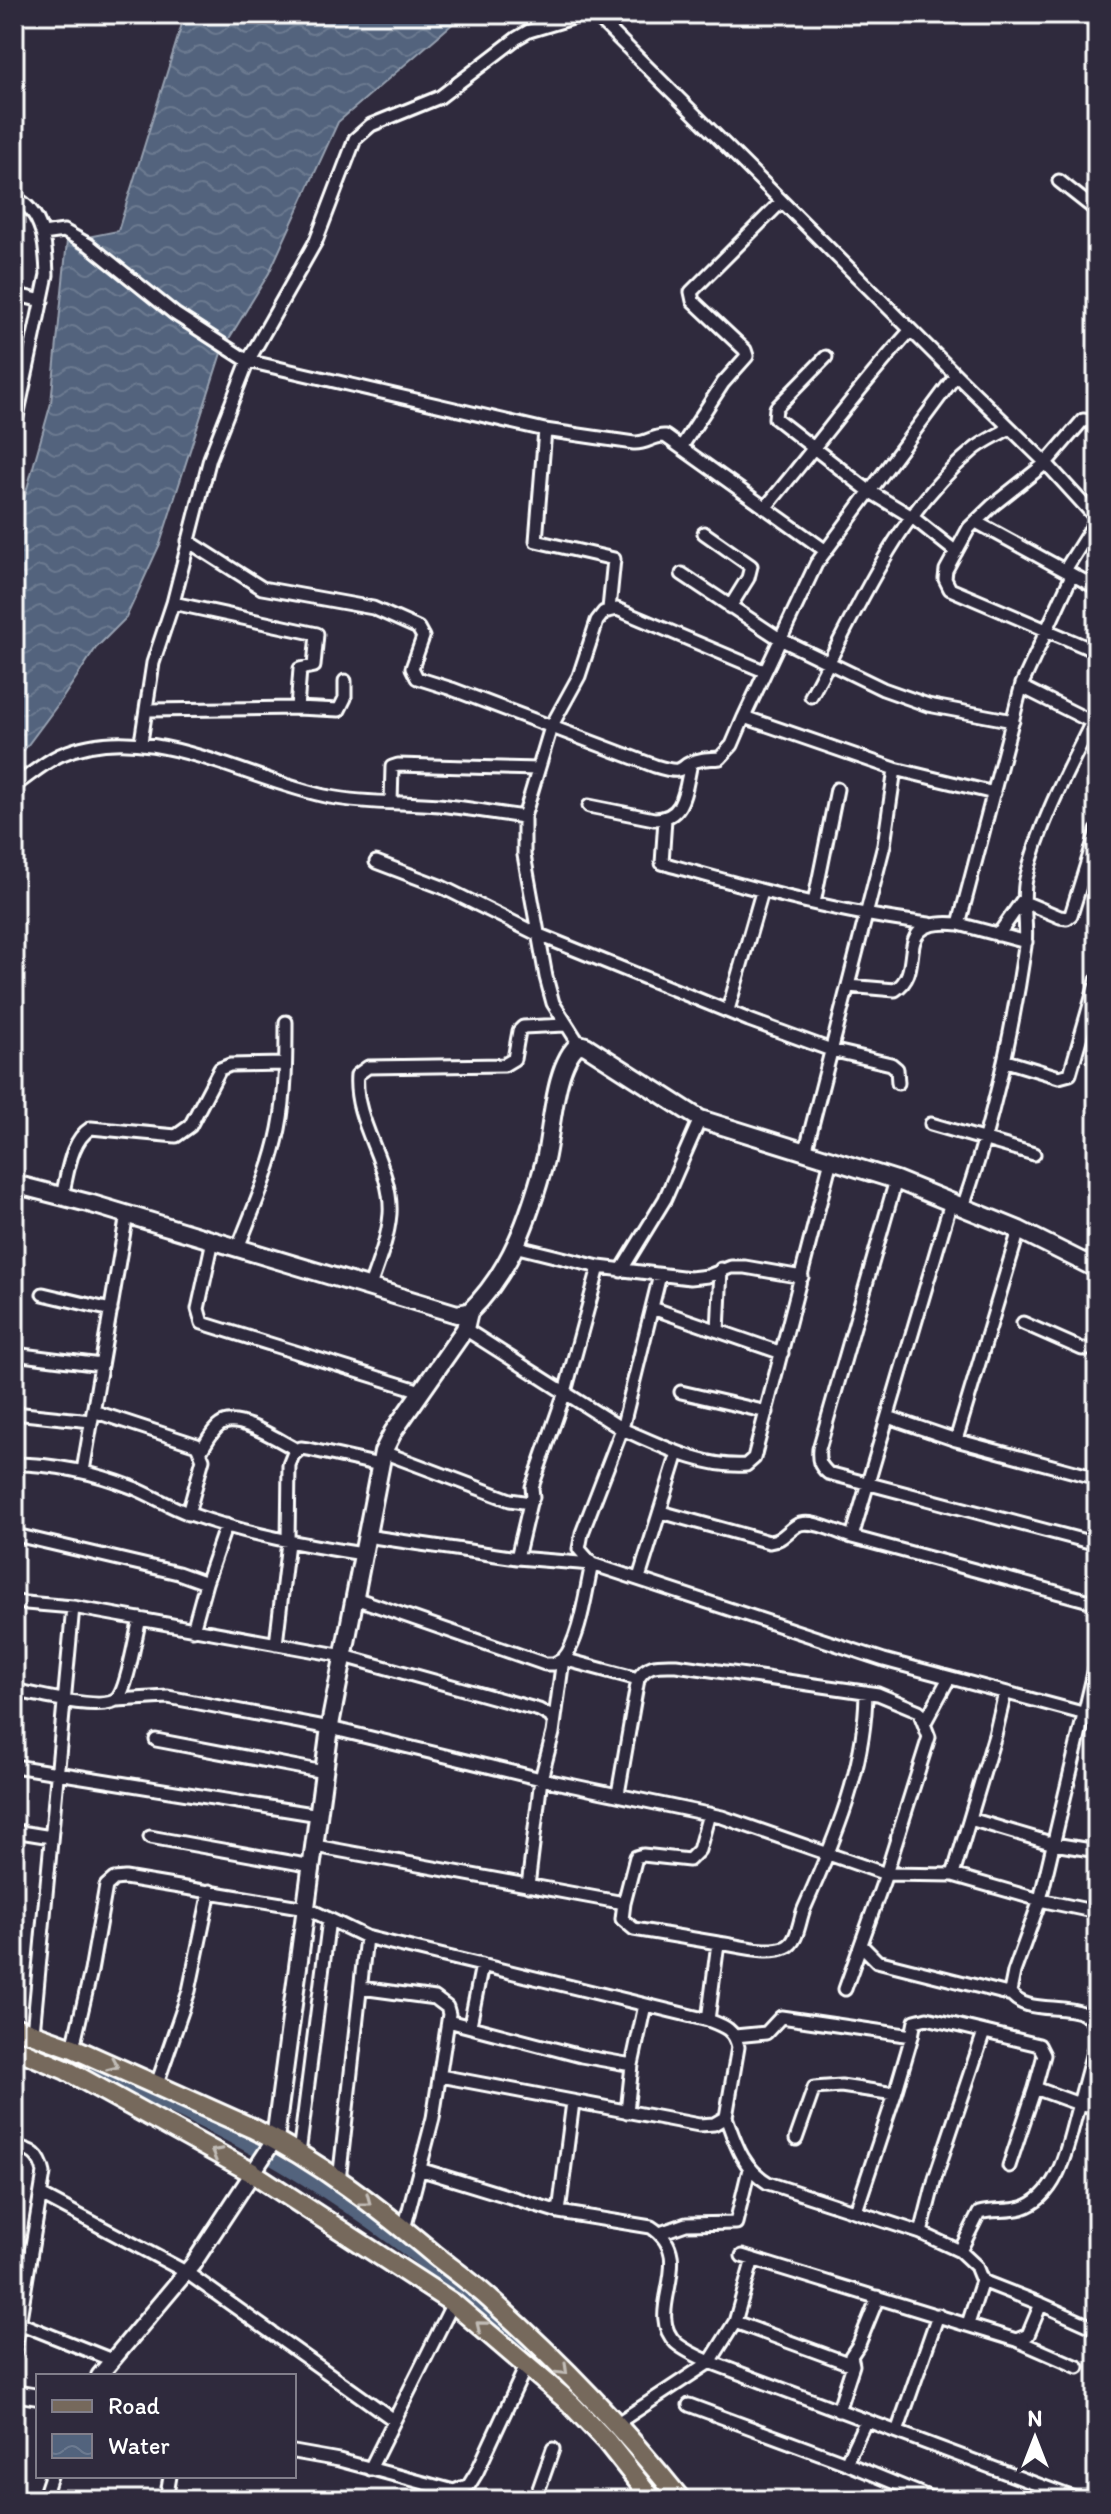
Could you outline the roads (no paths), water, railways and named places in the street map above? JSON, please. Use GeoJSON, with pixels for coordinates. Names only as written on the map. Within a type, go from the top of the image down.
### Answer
{"type":"FeatureCollection","features":[{"type":"Feature","properties":{"kind":"main road"},"geometry":{"type":"LineString","coordinates":[[264,2156],[306,1908],[330,1728],[382,1458],[393,1432],[518,1247],[545,1157],[551,1114],[569,1054],[579,1044],[586,1046],[700,1119],[896,1180],[1019,1230],[1097,1269]]}},
{"type":"Feature","properties":{"kind":"main road"},"geometry":{"type":"LineString","coordinates":[[14,1184],[370,1286],[457,1314],[467,1321]]}},
{"type":"Feature","properties":{"kind":"main road"},"geometry":{"type":"LineString","coordinates":[[14,2027],[157,2084],[264,2156],[527,2364],[607,2442],[653,2500]]}},
{"type":"Feature","properties":{"kind":"main road"},"geometry":{"type":"LineString","coordinates":[[14,2048],[264,2156],[299,2154],[339,2181],[492,2301],[616,2424],[681,2500]]}},
{"type":"Feature","properties":{"kind":"street"},"geometry":{"type":"LineString","coordinates":[[141,742],[153,663],[173,603],[210,458],[248,361],[316,241],[355,139],[371,125],[440,97],[529,31],[586,14]]}},
{"type":"Feature","properties":{"kind":"street"},"geometry":{"type":"LineString","coordinates":[[594,14],[1008,429],[1046,463],[1097,519],[1068,573],[1022,687],[959,924]]}},
{"type":"Feature","properties":{"kind":"street"},"geometry":{"type":"LineString","coordinates":[[1059,181],[1097,211]]}},
{"type":"Feature","properties":{"kind":"street"},"geometry":{"type":"LineString","coordinates":[[14,198],[23,202],[38,219],[43,234],[47,275],[14,431]]}},
{"type":"Feature","properties":{"kind":"street"},"geometry":{"type":"LineString","coordinates":[[682,446],[723,383],[747,356],[745,350],[693,301],[691,292],[781,202]]}},
{"type":"Feature","properties":{"kind":"street"},"geometry":{"type":"LineString","coordinates":[[43,234],[64,231],[89,245],[175,314],[248,361],[545,430],[643,444],[665,436],[826,551]]}},
{"type":"Feature","properties":{"kind":"street"},"geometry":{"type":"LineString","coordinates":[[14,294],[42,301]]}},
{"type":"Feature","properties":{"kind":"street"},"geometry":{"type":"LineString","coordinates":[[765,508],[815,449],[871,374],[910,331]]}},
{"type":"Feature","properties":{"kind":"street"},"geometry":{"type":"LineString","coordinates":[[826,357],[774,413],[780,424],[869,491],[912,517],[956,552]]}},
{"type":"Feature","properties":{"kind":"street"},"geometry":{"type":"LineString","coordinates":[[188,541],[262,588],[353,603],[418,628],[423,637],[412,672],[417,678],[674,772],[682,771],[696,760],[714,759],[726,754],[816,564],[956,375]]}},
{"type":"Feature","properties":{"kind":"street"},"geometry":{"type":"LineString","coordinates":[[1093,650],[950,589],[945,579],[946,570],[976,522],[1046,463],[1083,420],[1097,422]]}},
{"type":"Feature","properties":{"kind":"street"},"geometry":{"type":"LineString","coordinates":[[811,696],[872,577],[912,517],[936,486],[973,450],[1008,429]]}},
{"type":"Feature","properties":{"kind":"street"},"geometry":{"type":"LineString","coordinates":[[545,430],[536,541],[614,559],[609,609],[597,621],[579,676],[551,727],[524,817],[524,855],[537,934],[553,1003],[579,1044]]}},
{"type":"Feature","properties":{"kind":"street"},"geometry":{"type":"LineString","coordinates":[[976,522],[1097,588]]}},
{"type":"Feature","properties":{"kind":"street"},"geometry":{"type":"LineString","coordinates":[[704,533],[751,566],[748,578],[730,607]]}},
{"type":"Feature","properties":{"kind":"street"},"geometry":{"type":"LineString","coordinates":[[682,574],[780,639],[883,689],[928,705],[1013,721]]}},
{"type":"Feature","properties":{"kind":"street"},"geometry":{"type":"LineString","coordinates":[[173,603],[317,634],[315,664],[300,669],[297,708]]}},
{"type":"Feature","properties":{"kind":"street"},"geometry":{"type":"LineString","coordinates":[[609,609],[617,609],[764,671]]}},
{"type":"Feature","properties":{"kind":"street"},"geometry":{"type":"LineString","coordinates":[[147,710],[339,710],[345,698],[345,681]]}},
{"type":"Feature","properties":{"kind":"street"},"geometry":{"type":"LineString","coordinates":[[852,1537],[957,1204],[986,1142],[1006,1061],[1026,942],[1022,901],[1033,856],[1059,787],[1094,723],[1022,687]]}},
{"type":"Feature","properties":{"kind":"street"},"geometry":{"type":"LineString","coordinates":[[744,717],[895,769],[994,793]]}},
{"type":"Feature","properties":{"kind":"street"},"geometry":{"type":"LineString","coordinates":[[14,786],[60,755],[116,743],[141,742],[170,747],[282,786],[332,797],[437,805],[524,817]]}},
{"type":"Feature","properties":{"kind":"street"},"geometry":{"type":"LineString","coordinates":[[589,806],[665,819],[680,806],[691,763]]}},
{"type":"Feature","properties":{"kind":"street"},"geometry":{"type":"LineString","coordinates":[[391,803],[390,773],[392,767],[398,765],[538,769]]}},
{"type":"Feature","properties":{"kind":"street"},"geometry":{"type":"LineString","coordinates":[[805,1153],[884,845],[895,769]]}},
{"type":"Feature","properties":{"kind":"street"},"geometry":{"type":"LineString","coordinates":[[814,903],[837,789]]}},
{"type":"Feature","properties":{"kind":"street"},"geometry":{"type":"LineString","coordinates":[[665,819],[662,863],[762,892],[866,916],[929,924],[959,924],[1026,942]]}},
{"type":"Feature","properties":{"kind":"street"},"geometry":{"type":"LineString","coordinates":[[1022,901],[1060,917],[1071,915],[1097,831]]}},
{"type":"Feature","properties":{"kind":"street"},"geometry":{"type":"LineString","coordinates":[[376,862],[442,887],[537,934],[728,1010],[831,1050],[891,1064],[897,1069],[898,1083]]}},
{"type":"Feature","properties":{"kind":"street"},"geometry":{"type":"LineString","coordinates":[[728,1010],[762,892]]}},
{"type":"Feature","properties":{"kind":"street"},"geometry":{"type":"LineString","coordinates":[[998,935],[1022,901]]}},
{"type":"Feature","properties":{"kind":"street"},"geometry":{"type":"LineString","coordinates":[[848,986],[886,991],[901,987],[920,929],[929,924]]}},
{"type":"Feature","properties":{"kind":"street"},"geometry":{"type":"LineString","coordinates":[[1006,1061],[1059,1077],[1070,1074],[1093,1008],[1097,980]]}},
{"type":"Feature","properties":{"kind":"street"},"geometry":{"type":"LineString","coordinates":[[238,1248],[269,1168],[280,1127],[286,1022]]}},
{"type":"Feature","properties":{"kind":"street"},"geometry":{"type":"LineString","coordinates":[[370,1286],[385,1243],[390,1212],[387,1187],[359,1100],[357,1075],[368,1067],[504,1065],[514,1059],[523,1027],[565,1025]]}},
{"type":"Feature","properties":{"kind":"street"},"geometry":{"type":"LineString","coordinates":[[62,1196],[75,1147],[80,1137],[91,1128],[176,1136],[190,1126],[220,1069],[230,1065],[285,1064]]}},
{"type":"Feature","properties":{"kind":"street"},"geometry":{"type":"LineString","coordinates":[[621,1271],[665,1199],[700,1119]]}},
{"type":"Feature","properties":{"kind":"street"},"geometry":{"type":"LineString","coordinates":[[931,1124],[1034,1154]]}},
{"type":"Feature","properties":{"kind":"street"},"geometry":{"type":"LineString","coordinates":[[467,1321],[622,1429],[678,1453],[710,1462],[746,1465],[754,1458],[759,1445],[831,1160]]}},
{"type":"Feature","properties":{"kind":"street"},"geometry":{"type":"LineString","coordinates":[[896,1180],[818,1460],[828,1473],[1097,1544]]}},
{"type":"Feature","properties":{"kind":"street"},"geometry":{"type":"LineString","coordinates":[[83,1471],[127,1214]]}},
{"type":"Feature","properties":{"kind":"street"},"geometry":{"type":"LineString","coordinates":[[956,1440],[1019,1230]]}},
{"type":"Feature","properties":{"kind":"street"},"geometry":{"type":"LineString","coordinates":[[213,1240],[198,1309],[202,1323],[421,1391]]}},
{"type":"Feature","properties":{"kind":"street"},"geometry":{"type":"LineString","coordinates":[[518,1247],[621,1271],[700,1278],[721,1269],[745,1267],[802,1277]]}},
{"type":"Feature","properties":{"kind":"street"},"geometry":{"type":"LineString","coordinates":[[517,1558],[533,1497],[532,1487],[565,1392],[599,1267]]}},
{"type":"Feature","properties":{"kind":"street"},"geometry":{"type":"LineString","coordinates":[[718,1331],[721,1269]]}},
{"type":"Feature","properties":{"kind":"street"},"geometry":{"type":"LineString","coordinates":[[592,1564],[579,1549],[580,1541],[622,1429],[660,1275]]}},
{"type":"Feature","properties":{"kind":"street"},"geometry":{"type":"LineString","coordinates":[[43,1294],[111,1310]]}},
{"type":"Feature","properties":{"kind":"street"},"geometry":{"type":"LineString","coordinates":[[652,1308],[782,1353]]}},
{"type":"Feature","properties":{"kind":"street"},"geometry":{"type":"LineString","coordinates":[[1023,1323],[1082,1349],[1097,1345]]}},
{"type":"Feature","properties":{"kind":"street"},"geometry":{"type":"LineString","coordinates":[[14,1354],[101,1365]]}},
{"type":"Feature","properties":{"kind":"street"},"geometry":{"type":"LineString","coordinates":[[681,1392],[767,1412]]}},
{"type":"Feature","properties":{"kind":"street"},"geometry":{"type":"LineString","coordinates":[[14,1413],[92,1416],[197,1445],[201,1451],[202,1467],[188,1514]]}},
{"type":"Feature","properties":{"kind":"street"},"geometry":{"type":"LineString","coordinates":[[888,1417],[956,1440],[1097,1478]]}},
{"type":"Feature","properties":{"kind":"street"},"geometry":{"type":"LineString","coordinates":[[201,1451],[220,1424],[243,1422],[297,1450],[382,1458],[510,1500],[530,1503]]}},
{"type":"Feature","properties":{"kind":"street"},"geometry":{"type":"LineString","coordinates":[[276,1644],[288,1542],[289,1465],[297,1450]]}},
{"type":"Feature","properties":{"kind":"street"},"geometry":{"type":"LineString","coordinates":[[639,1578],[678,1453]]}},
{"type":"Feature","properties":{"kind":"street"},"geometry":{"type":"LineString","coordinates":[[14,1464],[83,1471],[112,1479],[188,1514],[288,1542],[363,1554]]}},
{"type":"Feature","properties":{"kind":"street"},"geometry":{"type":"LineString","coordinates":[[661,1512],[769,1542],[779,1540],[803,1523],[1097,1603]]}},
{"type":"Feature","properties":{"kind":"street"},"geometry":{"type":"LineString","coordinates":[[193,1630],[226,1525]]}},
{"type":"Feature","properties":{"kind":"street"},"geometry":{"type":"LineString","coordinates":[[20,1536],[178,1573],[206,1583]]}},
{"type":"Feature","properties":{"kind":"street"},"geometry":{"type":"LineString","coordinates":[[366,1536],[517,1558],[592,1564],[884,1660],[1086,1714]]}},
{"type":"Feature","properties":{"kind":"street"},"geometry":{"type":"LineString","coordinates":[[355,1598],[545,1664],[554,1664],[568,1654],[592,1564]]}},
{"type":"Feature","properties":{"kind":"street"},"geometry":{"type":"LineString","coordinates":[[14,1602],[73,1607],[344,1656],[539,1710],[554,1722]]}},
{"type":"Feature","properties":{"kind":"street"},"geometry":{"type":"LineString","coordinates":[[33,2033],[73,1607]]}},
{"type":"Feature","properties":{"kind":"street"},"geometry":{"type":"LineString","coordinates":[[117,1700],[140,1619]]}},
{"type":"Feature","properties":{"kind":"street"},"geometry":{"type":"LineString","coordinates":[[563,1659],[638,1679]]}},
{"type":"Feature","properties":{"kind":"street"},"geometry":{"type":"LineString","coordinates":[[528,1886],[541,1779],[554,1722],[563,1659]]}},
{"type":"Feature","properties":{"kind":"street"},"geometry":{"type":"LineString","coordinates":[[960,2251],[979,2213],[1022,2208],[1041,2199],[1055,2180],[1097,2037],[1096,2027],[1085,2014],[1025,2006],[1015,2000],[1010,1992],[1040,1900],[1097,1660]]}},
{"type":"Feature","properties":{"kind":"street"},"geometry":{"type":"LineString","coordinates":[[618,1794],[638,1679],[644,1669],[653,1665],[676,1665],[866,1692],[905,1703],[919,1711],[929,1737],[886,1874],[845,1989]]}},
{"type":"Feature","properties":{"kind":"street"},"geometry":{"type":"LineString","coordinates":[[925,1722],[949,1678]]}},
{"type":"Feature","properties":{"kind":"street"},"geometry":{"type":"LineString","coordinates":[[14,1690],[102,1705],[117,1700],[168,1697],[330,1728],[541,1779],[709,1814],[886,1874],[953,1875],[1040,1900],[1097,1912]]}},
{"type":"Feature","properties":{"kind":"street"},"geometry":{"type":"LineString","coordinates":[[709,1814],[699,1850],[694,1857],[682,1861],[643,1855],[636,1857],[622,1919],[634,1929],[718,1943],[773,1950],[791,1943],[829,1855],[857,1774],[865,1727],[866,1692]]}},
{"type":"Feature","properties":{"kind":"street"},"geometry":{"type":"LineString","coordinates":[[953,1875],[1005,1693]]}},
{"type":"Feature","properties":{"kind":"street"},"geometry":{"type":"LineString","coordinates":[[156,1740],[324,1772]]}},
{"type":"Feature","properties":{"kind":"street"},"geometry":{"type":"LineString","coordinates":[[14,1766],[319,1815]]}},
{"type":"Feature","properties":{"kind":"street"},"geometry":{"type":"LineString","coordinates":[[970,1819],[1054,1844],[1097,1851]]}},
{"type":"Feature","properties":{"kind":"street"},"geometry":{"type":"LineString","coordinates":[[14,1831],[51,1837]]}},
{"type":"Feature","properties":{"kind":"street"},"geometry":{"type":"LineString","coordinates":[[150,1837],[312,1866]]}},
{"type":"Feature","properties":{"kind":"street"},"geometry":{"type":"LineString","coordinates":[[315,1846],[624,1903]]}},
{"type":"Feature","properties":{"kind":"street"},"geometry":{"type":"LineString","coordinates":[[73,2048],[106,1886],[114,1879],[125,1878],[306,1908],[366,1937],[708,2020],[729,2028],[735,2036],[738,2047],[726,2117],[738,2151],[749,2169],[768,2183],[921,2233],[960,2251],[976,2266],[982,2281],[968,2324]]}},
{"type":"Feature","properties":{"kind":"street"},"geometry":{"type":"LineString","coordinates":[[157,2084],[189,1991],[210,1891]]}},
{"type":"Feature","properties":{"kind":"street"},"geometry":{"type":"LineString","coordinates":[[299,2154],[329,1919]]}},
{"type":"Feature","properties":{"kind":"street"},"geometry":{"type":"LineString","coordinates":[[339,2181],[366,1937]]}},
{"type":"Feature","properties":{"kind":"street"},"geometry":{"type":"LineString","coordinates":[[708,2020],[718,1943]]}},
{"type":"Feature","properties":{"kind":"street"},"geometry":{"type":"LineString","coordinates":[[861,1945],[877,1961],[1012,1995]]}},
{"type":"Feature","properties":{"kind":"street"},"geometry":{"type":"LineString","coordinates":[[470,2025],[482,1965]]}},
{"type":"Feature","properties":{"kind":"street"},"geometry":{"type":"LineString","coordinates":[[361,1988],[435,1998],[447,2007],[448,2021],[433,2118],[404,2229]]}},
{"type":"Feature","properties":{"kind":"street"},"geometry":{"type":"LineString","coordinates":[[627,2112],[632,2065],[645,2005]]}},
{"type":"Feature","properties":{"kind":"street"},"geometry":{"type":"LineString","coordinates":[[735,2036],[766,2033],[781,2017],[912,2036]]}},
{"type":"Feature","properties":{"kind":"street"},"geometry":{"type":"LineString","coordinates":[[856,2211],[895,2094],[915,2021],[920,2018],[1027,2041],[1044,2050],[1044,2061],[1009,2166]]}},
{"type":"Feature","properties":{"kind":"street"},"geometry":{"type":"LineString","coordinates":[[448,2021],[581,2056],[632,2065]]}},
{"type":"Feature","properties":{"kind":"street"},"geometry":{"type":"LineString","coordinates":[[921,2233],[935,2178],[984,2032]]}},
{"type":"Feature","properties":{"kind":"street"},"geometry":{"type":"LineString","coordinates":[[440,2076],[699,2125],[714,2124],[726,2117]]}},
{"type":"Feature","properties":{"kind":"street"},"geometry":{"type":"LineString","coordinates":[[796,2139],[814,2088],[841,2086],[895,2094]]}},
{"type":"Feature","properties":{"kind":"street"},"geometry":{"type":"LineString","coordinates":[[1035,2088],[1097,2109]]}},
{"type":"Feature","properties":{"kind":"street"},"geometry":{"type":"LineString","coordinates":[[559,2212],[573,2102]]}},
{"type":"Feature","properties":{"kind":"street"},"geometry":{"type":"LineString","coordinates":[[14,2147],[33,2152],[41,2160],[44,2173],[14,2355]]}},
{"type":"Feature","properties":{"kind":"street"},"geometry":{"type":"LineString","coordinates":[[101,2374],[186,2272],[264,2156]]}},
{"type":"Feature","properties":{"kind":"street"},"geometry":{"type":"LineString","coordinates":[[419,2169],[559,2212],[651,2227],[660,2233],[672,2255],[664,2318],[677,2345],[710,2362],[1079,2500]]}},
{"type":"Feature","properties":{"kind":"street"},"geometry":{"type":"LineString","coordinates":[[660,2233],[686,2224],[736,2223],[749,2169]]}},
{"type":"Feature","properties":{"kind":"street"},"geometry":{"type":"LineString","coordinates":[[41,2195],[186,2272],[394,2420]]}},
{"type":"Feature","properties":{"kind":"street"},"geometry":{"type":"LineString","coordinates":[[616,2424],[710,2362],[735,2322],[747,2257],[968,2324],[1016,2340],[1078,2367]]}},
{"type":"Feature","properties":{"kind":"street"},"geometry":{"type":"LineString","coordinates":[[982,2281],[1097,2329]]}},
{"type":"Feature","properties":{"kind":"street"},"geometry":{"type":"LineString","coordinates":[[838,2411],[853,2365],[851,2356],[878,2297]]}},
{"type":"Feature","properties":{"kind":"street"},"geometry":{"type":"LineString","coordinates":[[370,2469],[453,2303]]}},
{"type":"Feature","properties":{"kind":"street"},"geometry":{"type":"LineString","coordinates":[[1016,2340],[1028,2335],[1041,2304]]}},
{"type":"Feature","properties":{"kind":"street"},"geometry":{"type":"LineString","coordinates":[[897,2432],[938,2315]]}},
{"type":"Feature","properties":{"kind":"street"},"geometry":{"type":"LineString","coordinates":[[735,2322],[853,2365]]}},
{"type":"Feature","properties":{"kind":"street"},"geometry":{"type":"LineString","coordinates":[[19,2323],[112,2360]]}},
{"type":"Feature","properties":{"kind":"street"},"geometry":{"type":"LineString","coordinates":[[454,2491],[469,2485],[477,2472],[527,2364]]}},
{"type":"Feature","properties":{"kind":"street"},"geometry":{"type":"LineString","coordinates":[[14,2393],[36,2397]]}},
{"type":"Feature","properties":{"kind":"street"},"geometry":{"type":"LineString","coordinates":[[689,2405],[936,2500]]}},
{"type":"Feature","properties":{"kind":"street"},"geometry":{"type":"LineString","coordinates":[[846,2463],[866,2420]]}},
{"type":"Feature","properties":{"kind":"street"},"geometry":{"type":"LineString","coordinates":[[535,2500],[553,2449]]}},
{"type":"Feature","properties":{"kind":"street"},"geometry":{"type":"LineString","coordinates":[[296,2452],[454,2491],[472,2500]]}},
{"type":"Feature","properties":{"kind":"street"},"geometry":{"type":"LineString","coordinates":[[43,2500],[50,2478]]}},
{"type":"Feature","properties":{"kind":"street"},"geometry":{"type":"LineString","coordinates":[[166,2500],[170,2478]]}},
{"type":"Feature","properties":{"kind":"street"},"geometry":{"type":"LineString","coordinates":[[423,2500],[431,2487]]}},
{"type":"Feature","properties":{"kind":"water"},"geometry":{"type":"Polygon","coordinates":[[[185,14],[464,14],[338,122],[269,273],[222,350],[160,544],[126,618],[96,648],[62,699],[14,759],[14,535],[51,403],[67,241],[118,231],[185,14]]]}},
{"type":"Feature","properties":{"kind":"waterway"},"geometry":{"type":"LineString","coordinates":[[14,2038],[184,2113],[250,2147],[328,2194],[460,2291],[581,2401],[619,2440]]}},
{"type":"Feature","properties":{"kind":"waterway"},"geometry":{"type":"LineString","coordinates":[[634,2457],[669,2500]]}}]}
